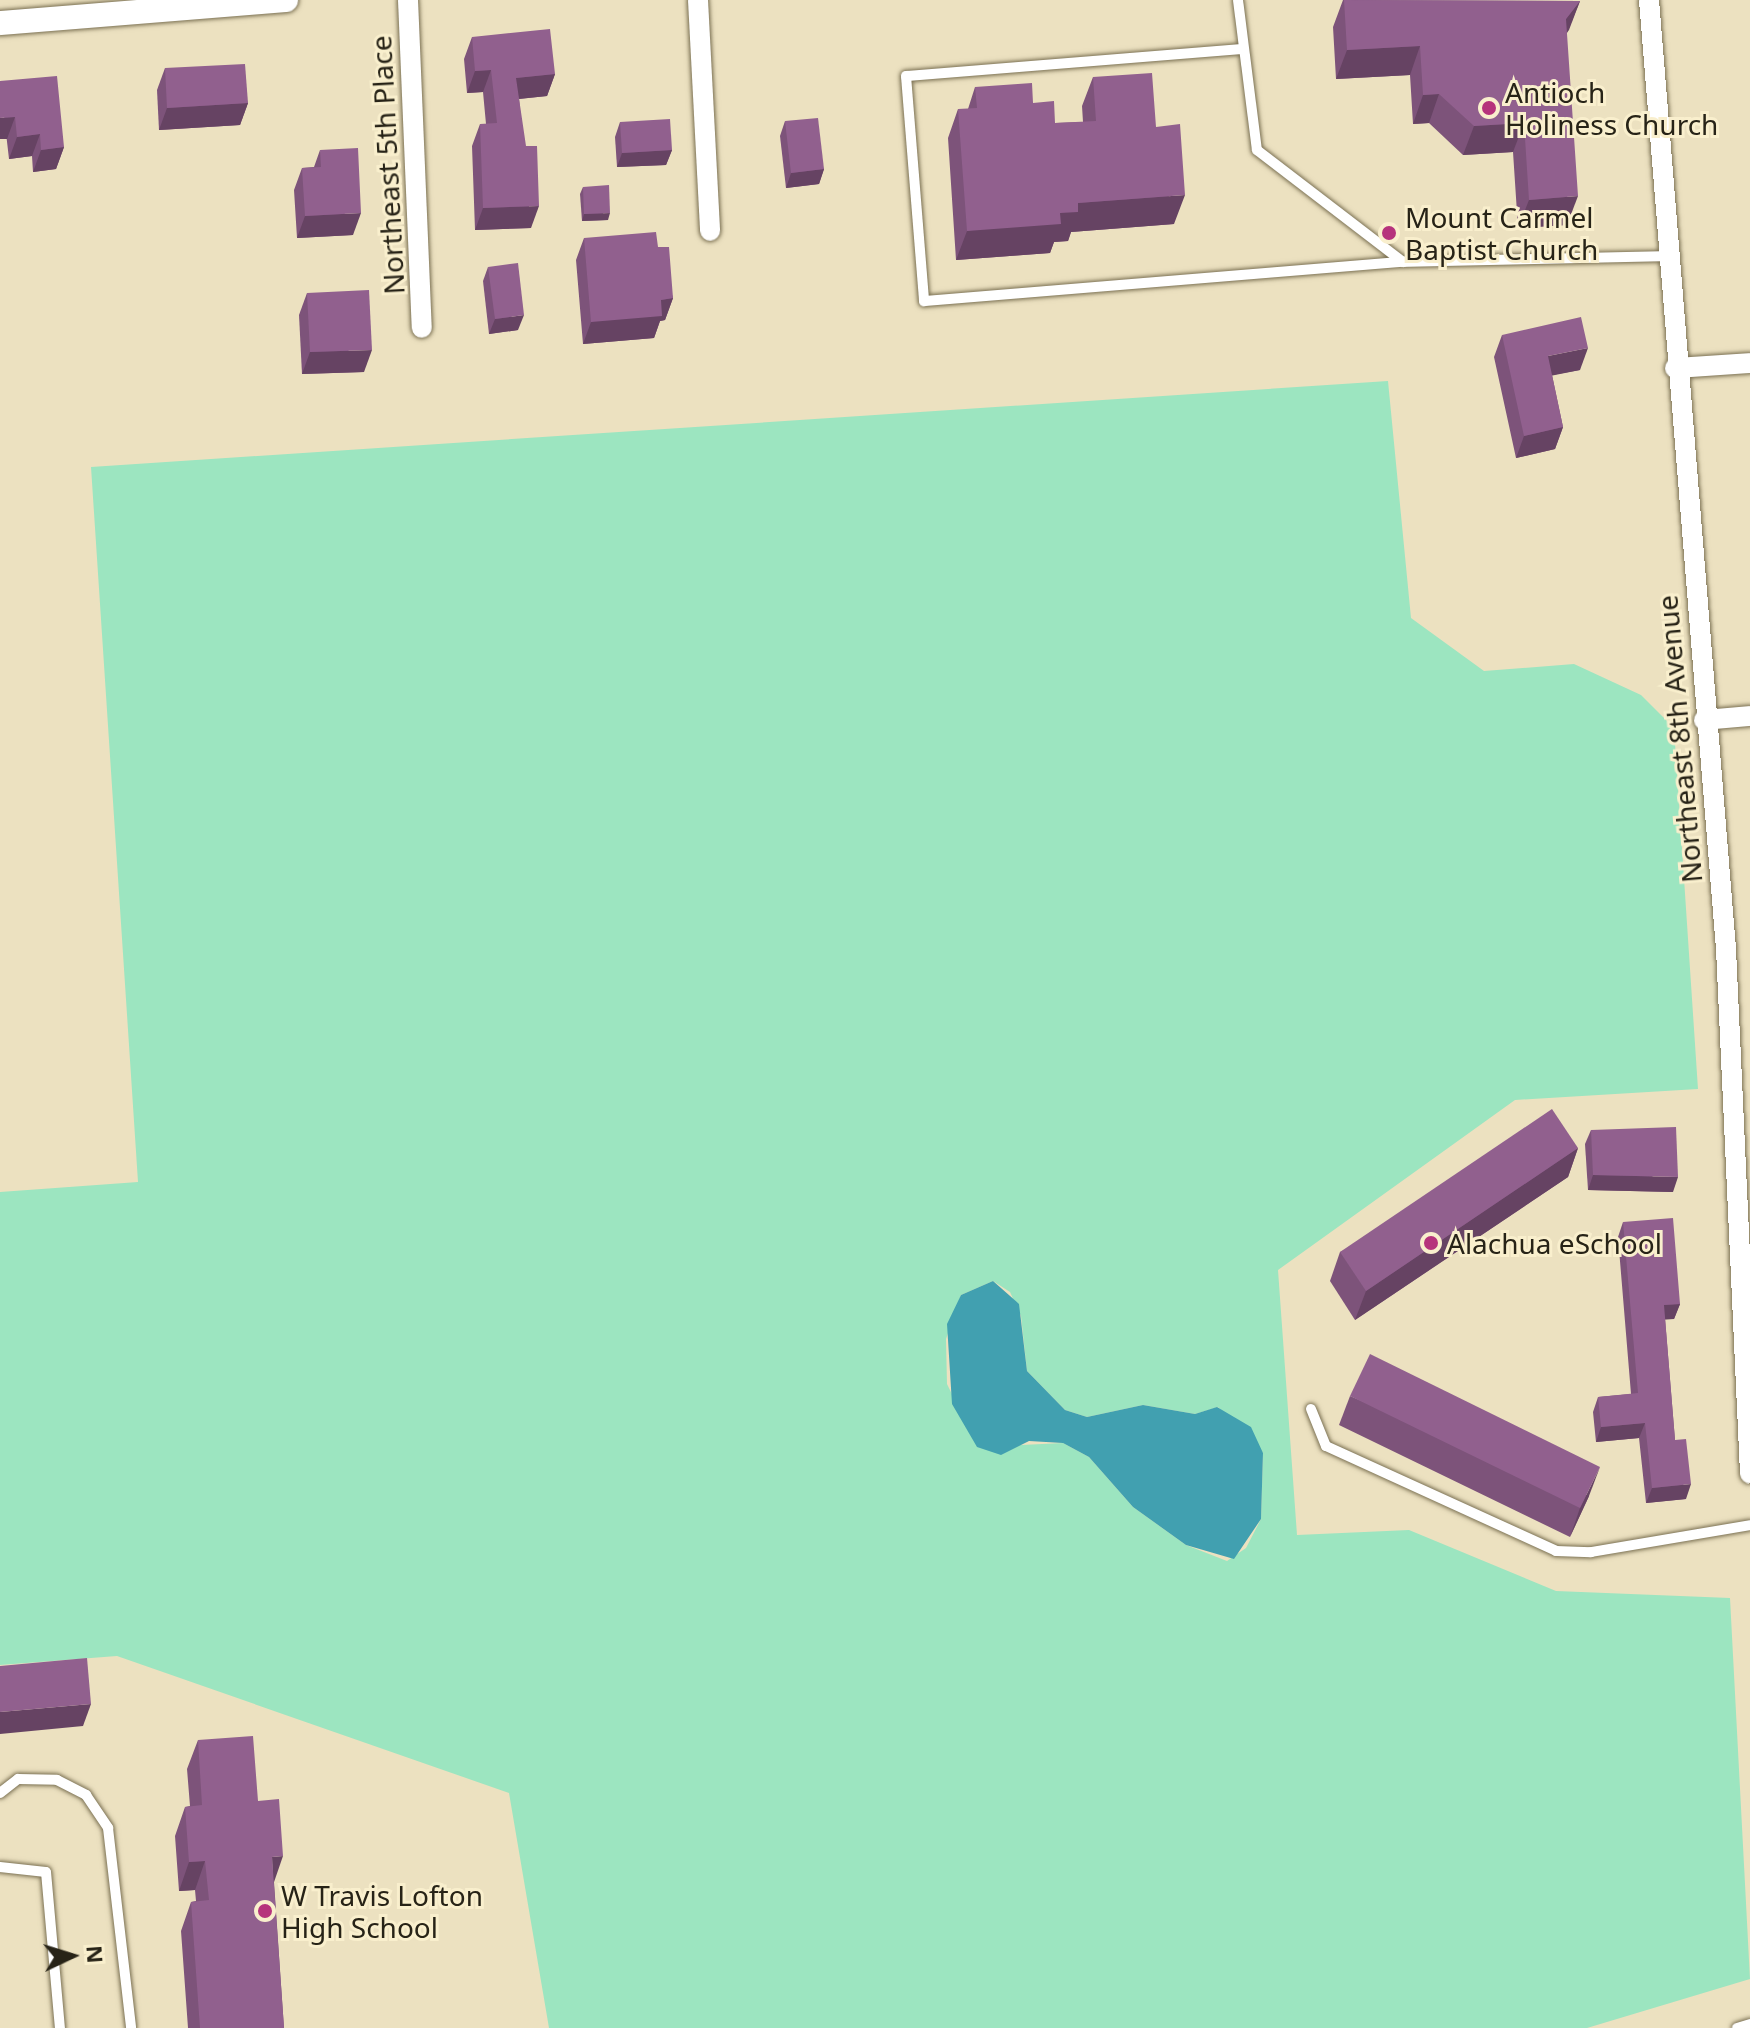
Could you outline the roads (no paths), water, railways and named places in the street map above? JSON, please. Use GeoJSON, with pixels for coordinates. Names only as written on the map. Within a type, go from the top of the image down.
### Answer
{"type":"FeatureCollection","features":[{"type":"Feature","properties":{"kind":"street"},"geometry":{"type":"LineString","coordinates":[[0,23],[111,7],[286,0]]}},
{"type":"Feature","properties":{"kind":"street","name":"Northeast 5th Place"},"geometry":{"type":"LineString","coordinates":[[408,0],[422,328]]}},
{"type":"Feature","properties":{"kind":"street"},"geometry":{"type":"LineString","coordinates":[[698,0],[710,231]]}},
{"type":"Feature","properties":{"kind":"street","name":"Northeast 8th Avenue"},"geometry":{"type":"LineString","coordinates":[[1649,0],[1675,368],[1745,1215],[1750,1473]]}},
{"type":"Feature","properties":{"kind":"street"},"geometry":{"type":"LineString","coordinates":[[1675,368],[1750,363]]}},
{"type":"Feature","properties":{"kind":"street"},"geometry":{"type":"LineString","coordinates":[[1704,720],[1750,716]]}},
{"type":"Feature","properties":{"kind":"lane"},"geometry":{"type":"LineString","coordinates":[[1238,0],[1257,150],[1403,262]]}},
{"type":"Feature","properties":{"kind":"lane"},"geometry":{"type":"LineString","coordinates":[[1243,49],[906,76],[924,301],[1403,262],[1667,256]]}},
{"type":"Feature","properties":{"kind":"lane"},"geometry":{"type":"LineString","coordinates":[[1311,1409],[1326,1446],[1556,1551],[1591,1552],[1750,1525]]}},
{"type":"Feature","properties":{"kind":"lane"},"geometry":{"type":"LineString","coordinates":[[0,1793],[18,1779],[57,1780],[86,1795],[108,1828],[131,2028]]}},
{"type":"Feature","properties":{"kind":"lane"},"geometry":{"type":"LineString","coordinates":[[0,1867],[36,1866],[51,1886],[60,2028]]}},
{"type":"Feature","properties":{"kind":"lane"},"geometry":{"type":"LineString","coordinates":[[1737,2028],[1750,2024]]}},
{"type":"Feature","properties":{"kind":"water"},"geometry":{"type":"Polygon","coordinates":[[[993,1281],[1019,1304],[1027,1371],[1065,1410],[1087,1417],[1143,1405],[1195,1414],[1217,1407],[1251,1427],[1263,1453],[1261,1519],[1234,1559],[1186,1545],[1133,1507],[1089,1457],[1063,1443],[1029,1441],[1001,1455],[977,1447],[952,1404],[947,1324],[961,1295],[993,1281]]]}},
{"type":"Feature","properties":{"kind":"place","name":"Antioch Holiness Church"},"geometry":{"type":"Point","coordinates":[1489,108]}},
{"type":"Feature","properties":{"kind":"place","name":"Mount Carmel Baptist Church"},"geometry":{"type":"Point","coordinates":[1389,233]}},
{"type":"Feature","properties":{"kind":"place","name":"Alachua eSchool"},"geometry":{"type":"Point","coordinates":[1431,1243]}},
{"type":"Feature","properties":{"kind":"place","name":"W Travis Lofton High School"},"geometry":{"type":"Point","coordinates":[265,1911]}}]}
